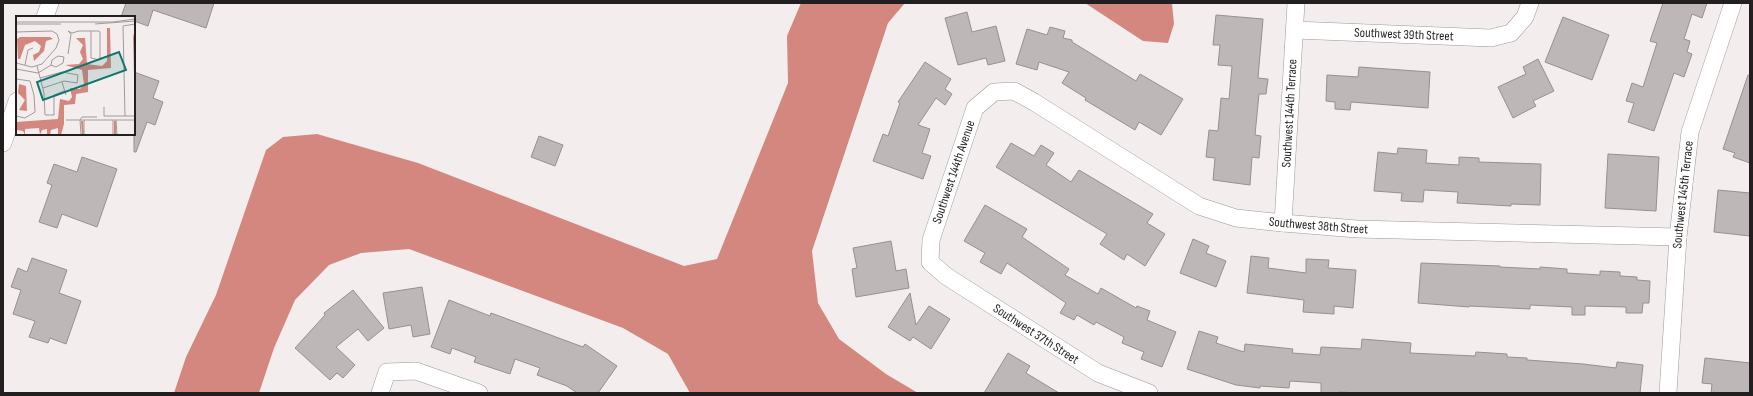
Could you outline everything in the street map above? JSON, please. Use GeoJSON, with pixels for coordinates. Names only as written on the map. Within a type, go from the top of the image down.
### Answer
{"type":"FeatureCollection","features":[{"type":"Feature","properties":{"kind":"street"},"geometry":{"type":"LineString","coordinates":[[45,16],[50,3]]}},
{"type":"Feature","properties":{"kind":"street","name":"Southwest 144th Terrace"},"geometry":{"type":"LineString","coordinates":[[1283,223],[1296,3]]}},
{"type":"Feature","properties":{"kind":"street","name":"Southwest 39th Street"},"geometry":{"type":"LineString","coordinates":[[1295,30],[1491,38],[1511,32],[1525,17],[1530,3]]}},
{"type":"Feature","properties":{"kind":"street","name":"Southwest 145th Terrace"},"geometry":{"type":"LineString","coordinates":[[1668,393],[1678,237],[1690,132],[1733,3]]}},
{"type":"Feature","properties":{"kind":"street","name":"Southwest 38th Street"},"geometry":{"type":"LineString","coordinates":[[994,92],[1014,92],[1034,102],[1199,206],[1236,218],[1357,228],[1678,237]]}},
{"type":"Feature","properties":{"kind":"street","name":"Southwest 144th Avenue"},"geometry":{"type":"LineString","coordinates":[[930,262],[931,240],[975,108],[994,92]]}},
{"type":"Feature","properties":{"kind":"street"},"geometry":{"type":"LineString","coordinates":[[3,143],[16,104]]}},
{"type":"Feature","properties":{"kind":"street","name":"Southwest 37th Street"},"geometry":{"type":"LineString","coordinates":[[930,262],[946,276],[1098,373],[1149,393]]}},
{"type":"Feature","properties":{"kind":"street"},"geometry":{"type":"LineString","coordinates":[[380,393],[387,372],[416,370],[479,393]]}},
{"type":"Feature","properties":{"kind":"shaded area"},"geometry":{"type":"Polygon","coordinates":[[[801,3],[905,3],[888,23],[812,251],[818,303],[839,339],[886,374],[918,393],[690,393],[668,354],[623,328],[409,249],[361,253],[329,265],[295,300],[274,348],[259,393],[174,393],[186,357],[216,295],[266,150],[283,137],[317,134],[418,163],[684,266],[717,259],[788,83],[787,36],[801,3]]]}},
{"type":"Feature","properties":{"kind":"shaded area"},"geometry":{"type":"Polygon","coordinates":[[[1085,3],[1172,3],[1174,24],[1168,43],[1143,41],[1085,3]]]}},
{"type":"Feature","properties":{"kind":"building"},"geometry":{"type":"Polygon","coordinates":[[[126,3],[214,3],[206,28],[153,10],[148,26],[135,21],[135,16],[121,16],[126,3]]]}},
{"type":"Feature","properties":{"kind":"building"},"geometry":{"type":"Polygon","coordinates":[[[1663,3],[1707,3],[1702,18],[1692,14],[1684,39],[1690,41],[1687,52],[1692,54],[1684,77],[1674,73],[1654,131],[1628,122],[1634,103],[1626,101],[1632,83],[1643,87],[1657,43],[1650,41],[1663,3]]]}},
{"type":"Feature","properties":{"kind":"building"},"geometry":{"type":"Polygon","coordinates":[[[967,12],[972,32],[996,26],[1005,61],[988,65],[986,58],[958,65],[945,18],[967,12]]]}},
{"type":"Feature","properties":{"kind":"building"},"geometry":{"type":"Polygon","coordinates":[[[1216,15],[1263,19],[1258,78],[1268,79],[1266,94],[1259,94],[1255,135],[1261,136],[1259,158],[1252,157],[1250,185],[1213,180],[1215,158],[1206,157],[1209,130],[1218,131],[1221,98],[1229,99],[1232,66],[1218,65],[1220,45],[1213,45],[1216,15]]]}},
{"type":"Feature","properties":{"kind":"building"},"geometry":{"type":"Polygon","coordinates":[[[1563,17],[1609,35],[1592,80],[1545,62],[1563,17]]]}},
{"type":"Feature","properties":{"kind":"building"},"geometry":{"type":"Polygon","coordinates":[[[1050,27],[1065,31],[1063,38],[1072,40],[1072,42],[1136,81],[1140,74],[1183,99],[1161,135],[1139,122],[1135,130],[1085,100],[1086,98],[1062,83],[1069,72],[1039,62],[1037,70],[1016,64],[1027,29],[1047,35],[1050,27]]]}},
{"type":"Feature","properties":{"kind":"building"},"geometry":{"type":"Polygon","coordinates":[[[1538,59],[1554,91],[1533,101],[1536,106],[1513,118],[1498,87],[1526,74],[1523,67],[1538,59]]]}},
{"type":"Feature","properties":{"kind":"building"},"geometry":{"type":"Polygon","coordinates":[[[925,62],[951,79],[945,89],[952,94],[945,105],[936,98],[918,125],[930,129],[922,153],[931,156],[923,179],[873,161],[883,134],[888,136],[900,103],[898,102],[925,62]]]}},
{"type":"Feature","properties":{"kind":"building"},"geometry":{"type":"Polygon","coordinates":[[[1359,67],[1430,72],[1428,108],[1351,102],[1350,110],[1335,109],[1335,102],[1326,101],[1327,75],[1358,77],[1359,67]]]}},
{"type":"Feature","properties":{"kind":"building"},"geometry":{"type":"Polygon","coordinates":[[[135,72],[159,81],[153,98],[163,102],[155,125],[147,122],[136,152],[134,152],[135,72]]]}},
{"type":"Feature","properties":{"kind":"building"},"geometry":{"type":"Polygon","coordinates":[[[1748,75],[1750,75],[1750,163],[1733,157],[1735,153],[1723,149],[1748,75]]]}},
{"type":"Feature","properties":{"kind":"building"},"geometry":{"type":"Polygon","coordinates":[[[539,136],[563,145],[555,166],[531,157],[539,136]]]}},
{"type":"Feature","properties":{"kind":"building"},"geometry":{"type":"Polygon","coordinates":[[[1011,143],[1034,156],[1041,145],[1054,153],[1046,165],[1071,182],[1079,170],[1153,214],[1147,223],[1165,234],[1145,266],[1127,254],[1124,260],[1100,244],[1107,234],[996,167],[1011,143]]]}},
{"type":"Feature","properties":{"kind":"building"},"geometry":{"type":"Polygon","coordinates":[[[1398,148],[1427,150],[1426,163],[1459,165],[1459,157],[1479,158],[1479,162],[1541,164],[1540,205],[1511,204],[1511,206],[1457,203],[1458,192],[1424,190],[1423,202],[1401,201],[1402,193],[1374,191],[1378,152],[1397,154],[1398,148]]]}},
{"type":"Feature","properties":{"kind":"building"},"geometry":{"type":"Polygon","coordinates":[[[1608,154],[1659,157],[1656,211],[1605,208],[1608,154]]]}},
{"type":"Feature","properties":{"kind":"building"},"geometry":{"type":"Polygon","coordinates":[[[82,157],[117,169],[97,227],[62,214],[57,228],[39,222],[52,185],[47,183],[54,164],[77,172],[82,157]]]}},
{"type":"Feature","properties":{"kind":"building"},"geometry":{"type":"Polygon","coordinates":[[[1718,190],[1750,193],[1750,236],[1714,232],[1718,190]]]}},
{"type":"Feature","properties":{"kind":"building"},"geometry":{"type":"Polygon","coordinates":[[[985,205],[1027,229],[1022,237],[1069,269],[1065,275],[1098,294],[1101,288],[1136,308],[1137,306],[1150,311],[1147,320],[1176,332],[1162,367],[1141,359],[1144,352],[1122,343],[1124,337],[1096,322],[1094,325],[1077,315],[1074,320],[1060,313],[1066,303],[1007,263],[1001,274],[980,262],[985,253],[964,241],[985,205]]]}},
{"type":"Feature","properties":{"kind":"building"},"geometry":{"type":"Polygon","coordinates":[[[1193,239],[1209,246],[1206,253],[1226,261],[1216,287],[1180,273],[1193,239]]]}},
{"type":"Feature","properties":{"kind":"building"},"geometry":{"type":"Polygon","coordinates":[[[891,241],[896,271],[906,269],[909,288],[856,297],[852,269],[857,268],[853,248],[891,241]]]}},
{"type":"Feature","properties":{"kind":"building"},"geometry":{"type":"Polygon","coordinates":[[[1251,256],[1269,258],[1268,268],[1306,273],[1306,259],[1329,260],[1328,268],[1356,270],[1353,308],[1334,306],[1334,314],[1303,312],[1304,300],[1247,293],[1251,256]]]}},
{"type":"Feature","properties":{"kind":"building"},"geometry":{"type":"Polygon","coordinates":[[[32,258],[67,270],[59,293],[81,301],[66,344],[50,338],[48,343],[29,337],[35,321],[13,314],[21,290],[11,287],[18,268],[27,272],[32,258]]]}},
{"type":"Feature","properties":{"kind":"building"},"geometry":{"type":"Polygon","coordinates":[[[1421,263],[1540,269],[1540,267],[1567,269],[1567,273],[1600,275],[1600,271],[1620,272],[1620,276],[1637,277],[1637,280],[1650,281],[1649,303],[1643,303],[1642,313],[1626,313],[1626,307],[1585,306],[1585,315],[1572,315],[1572,307],[1530,305],[1530,309],[1469,307],[1418,303],[1421,263]]]}},
{"type":"Feature","properties":{"kind":"building"},"geometry":{"type":"Polygon","coordinates":[[[422,287],[430,334],[413,337],[411,325],[389,329],[383,293],[422,287]]]}},
{"type":"Feature","properties":{"kind":"building"},"geometry":{"type":"Polygon","coordinates":[[[353,290],[384,328],[368,341],[358,329],[336,347],[355,365],[343,378],[337,373],[330,380],[295,348],[325,315],[324,313],[353,290]]]}},
{"type":"Feature","properties":{"kind":"building"},"geometry":{"type":"Polygon","coordinates":[[[910,293],[916,325],[929,306],[950,319],[931,349],[913,337],[910,341],[888,327],[910,293]]]}},
{"type":"Feature","properties":{"kind":"building"},"geometry":{"type":"Polygon","coordinates":[[[449,300],[490,316],[491,313],[583,347],[585,344],[617,366],[598,393],[577,393],[567,386],[537,375],[540,368],[515,359],[510,374],[474,362],[476,357],[452,348],[450,354],[431,347],[449,300]]]}},
{"type":"Feature","properties":{"kind":"building"},"geometry":{"type":"Polygon","coordinates":[[[1199,331],[1218,337],[1216,343],[1244,352],[1245,344],[1293,349],[1292,353],[1320,355],[1321,347],[1361,349],[1362,339],[1411,343],[1410,353],[1475,356],[1476,352],[1507,354],[1507,357],[1527,358],[1527,360],[1616,368],[1617,362],[1643,365],[1640,393],[1321,393],[1321,383],[1290,381],[1289,388],[1260,386],[1260,388],[1236,385],[1187,369],[1199,331]]]}},
{"type":"Feature","properties":{"kind":"building"},"geometry":{"type":"Polygon","coordinates":[[[1008,353],[1030,366],[1026,373],[1059,393],[984,393],[1008,353]]]}},
{"type":"Feature","properties":{"kind":"building"},"geometry":{"type":"Polygon","coordinates":[[[1705,358],[1750,363],[1750,393],[1711,393],[1712,384],[1702,383],[1705,358]]]}}]}
